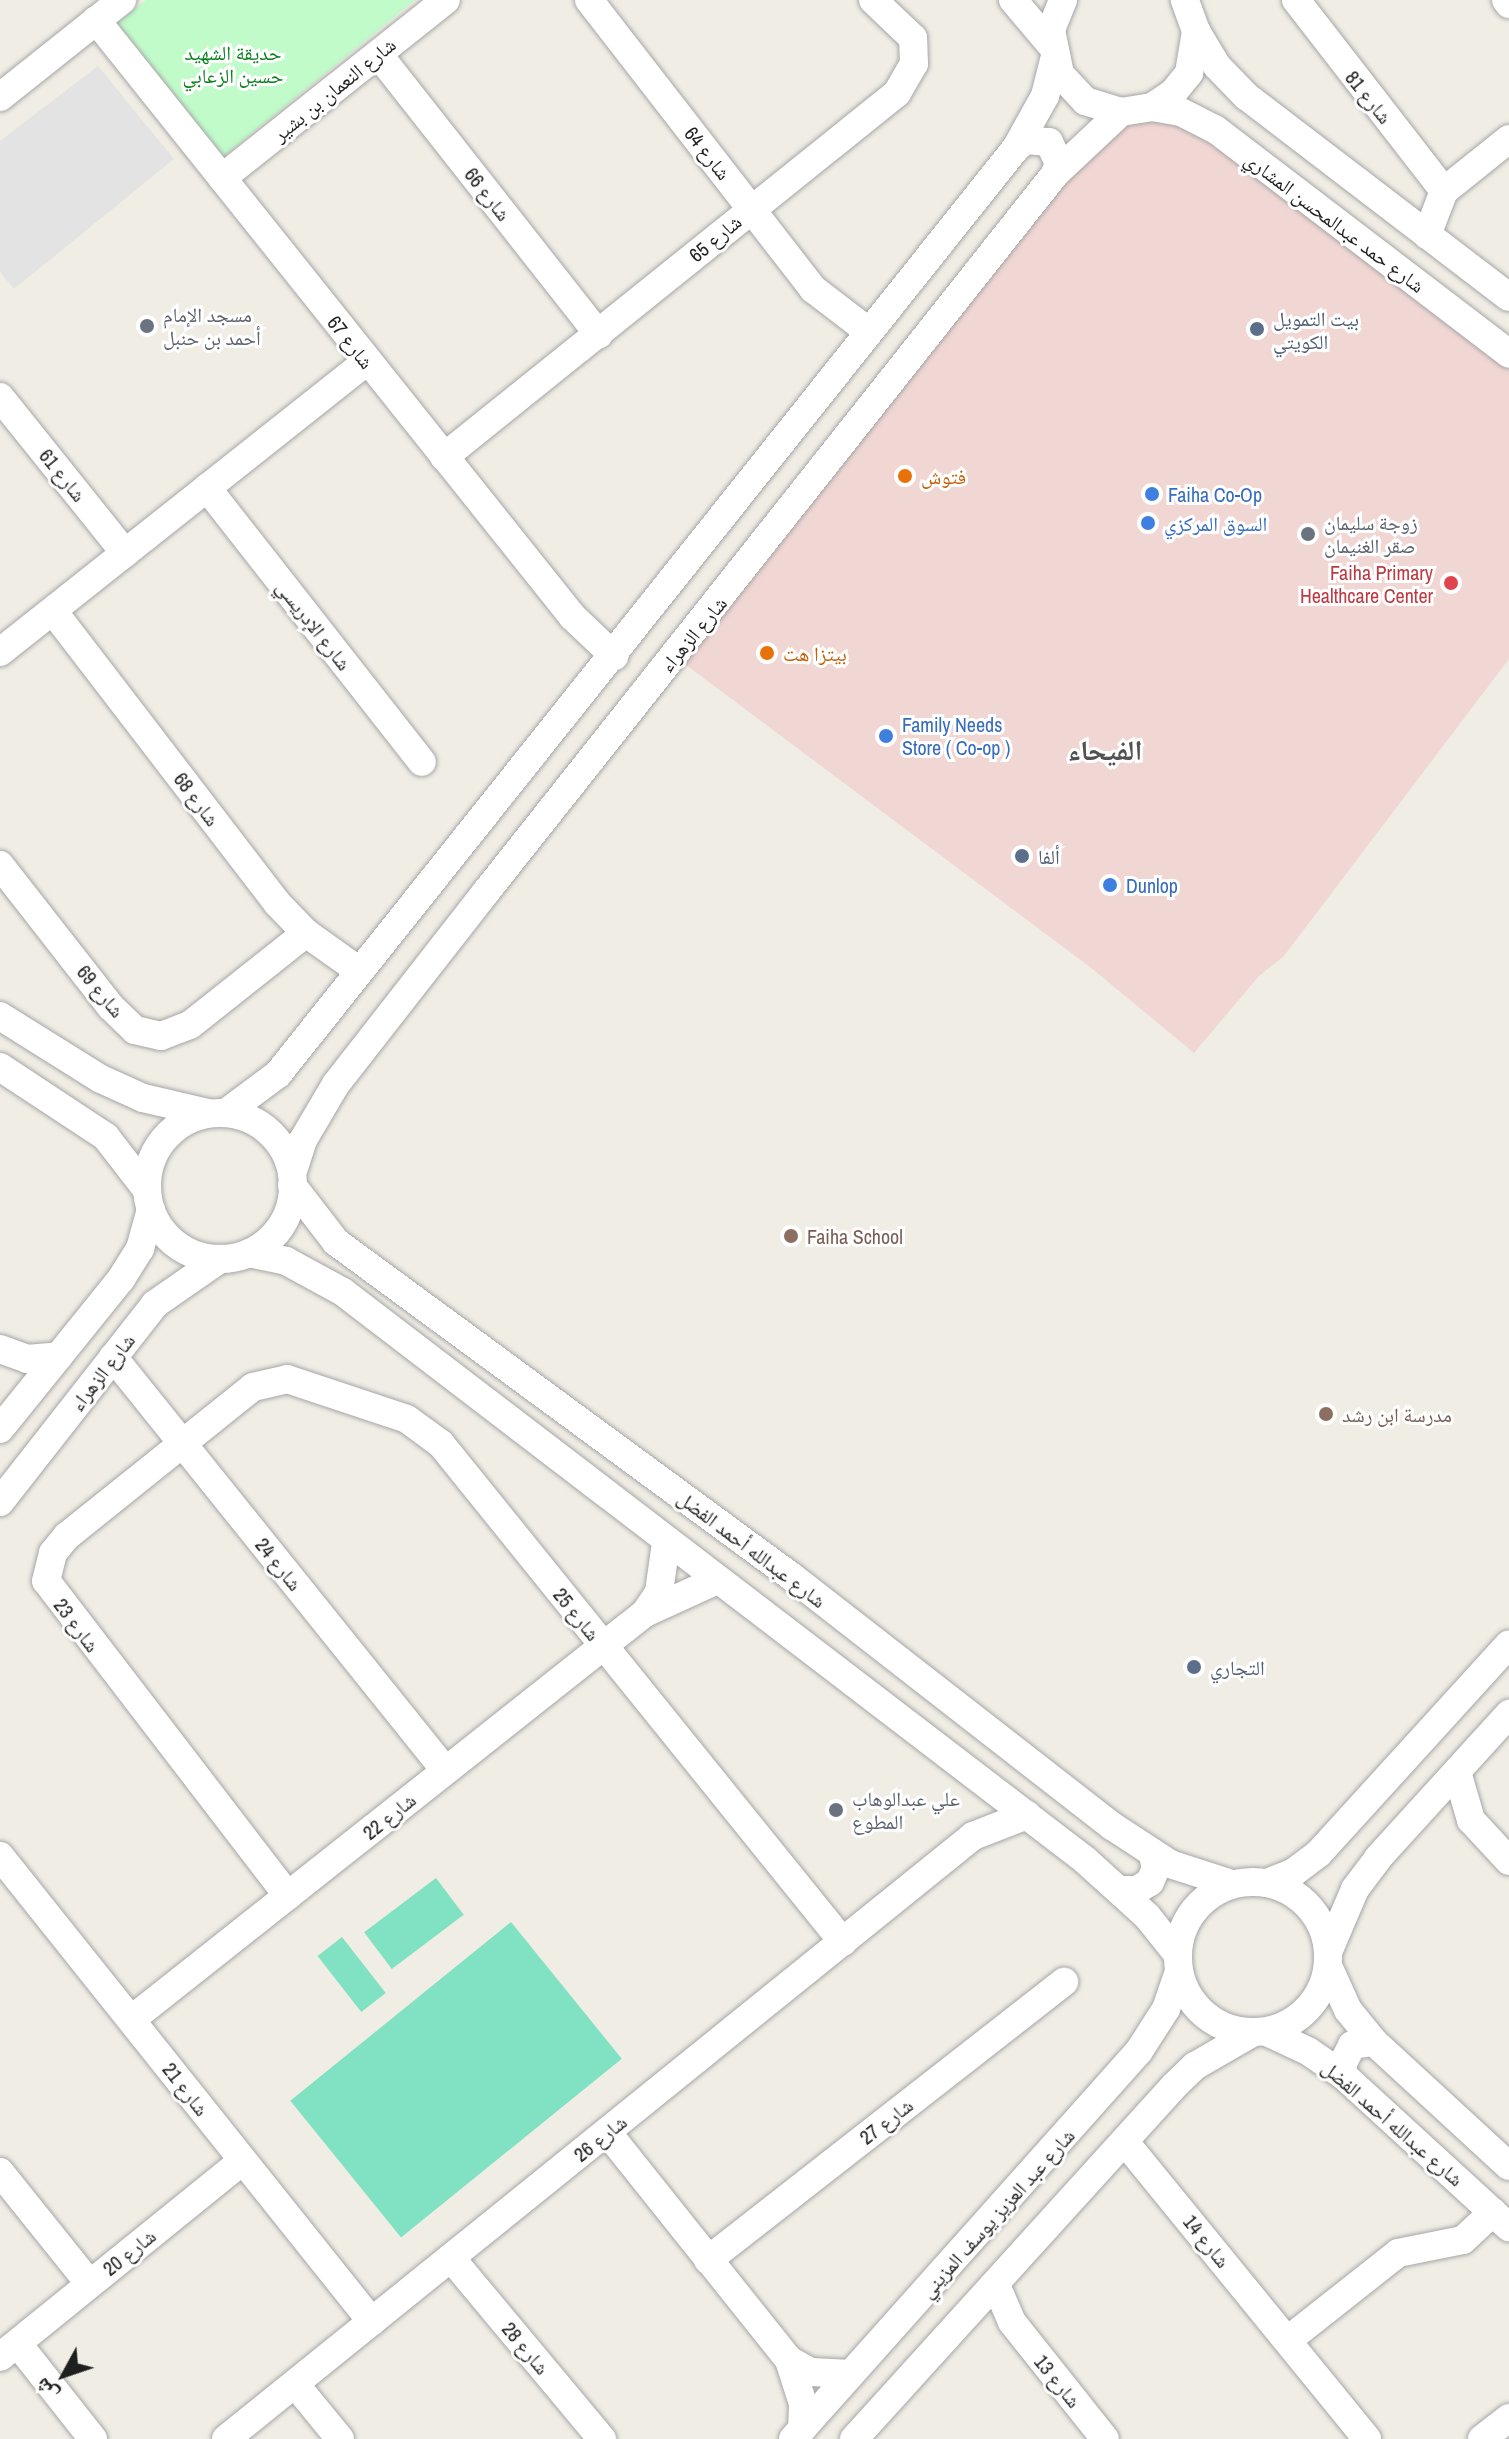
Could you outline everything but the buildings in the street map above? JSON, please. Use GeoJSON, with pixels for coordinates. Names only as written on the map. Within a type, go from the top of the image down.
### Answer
{"type":"FeatureCollection","features":[{"type":"Feature","properties":{"kind":"street"},"geometry":{"type":"LineString","coordinates":[[2,91],[122,0]]}},
{"type":"Feature","properties":{"kind":"street","name":"شارع النعمان بن بشير"},"geometry":{"type":"LineString","coordinates":[[222,178],[446,0]]}},
{"type":"Feature","properties":{"kind":"street","name":"شارع 64"},"geometry":{"type":"LineString","coordinates":[[589,0],[813,289],[868,331]]}},
{"type":"Feature","properties":{"kind":"street","name":"شارع 65"},"geometry":{"type":"LineString","coordinates":[[444,457],[897,93],[914,64],[913,38],[873,0]]}},
{"type":"Feature","properties":{"kind":"street"},"geometry":{"type":"LineString","coordinates":[[1013,0],[1052,52],[1071,89],[1085,101],[1121,112],[1152,107],[1173,93],[1189,73],[1193,11]]}},
{"type":"Feature","properties":{"kind":"street"},"geometry":{"type":"LineString","coordinates":[[1016,148],[1045,96],[1063,0]]}},
{"type":"Feature","properties":{"kind":"street","name":"شارع 81"},"geometry":{"type":"LineString","coordinates":[[1296,0],[1444,191]]}},
{"type":"Feature","properties":{"kind":"street"},"geometry":{"type":"LineString","coordinates":[[1193,11],[1217,66],[1271,115],[1509,297]]}},
{"type":"Feature","properties":{"kind":"street","name":"شارع 67"},"geometry":{"type":"LineString","coordinates":[[96,20],[573,617],[614,656]]}},
{"type":"Feature","properties":{"kind":"street","name":"شارع 66"},"geometry":{"type":"LineString","coordinates":[[378,54],[599,335]]}},
{"type":"Feature","properties":{"kind":"street","name":"شارع حمد عبدالمحسن المشاري"},"geometry":{"type":"LineString","coordinates":[[1152,107],[1181,112],[1215,129],[1509,354]]}},
{"type":"Feature","properties":{"kind":"street","name":"شارع الزهراء"},"geometry":{"type":"LineString","coordinates":[[292,1180],[303,1140],[336,1084],[1055,174],[1121,112]]}},
{"type":"Feature","properties":{"kind":"street"},"geometry":{"type":"LineString","coordinates":[[1246,155],[1235,134],[1239,122],[1248,114],[1271,115]]}},
{"type":"Feature","properties":{"kind":"street"},"geometry":{"type":"LineString","coordinates":[[1427,235],[1444,191],[1509,139]]}},
{"type":"Feature","properties":{"kind":"street"},"geometry":{"type":"LineString","coordinates":[[0,1429],[140,1249],[156,1151],[169,1134],[218,1113],[278,1074],[1016,148],[1025,140],[1049,142],[1059,163],[1055,174]]}},
{"type":"Feature","properties":{"kind":"street"},"geometry":{"type":"LineString","coordinates":[[0,652],[367,361]]}},
{"type":"Feature","properties":{"kind":"street","name":"شارع 61"},"geometry":{"type":"LineString","coordinates":[[0,397],[125,553]]}},
{"type":"Feature","properties":{"kind":"street","name":"شارع الإدريسي"},"geometry":{"type":"LineString","coordinates":[[207,488],[422,762]]}},
{"type":"Feature","properties":{"kind":"street","name":"شارع 68"},"geometry":{"type":"LineString","coordinates":[[53,611],[277,903],[306,933],[358,970]]}},
{"type":"Feature","properties":{"kind":"street"},"geometry":{"type":"LineString","coordinates":[[497,800],[507,827],[527,832],[536,827]]}},
{"type":"Feature","properties":{"kind":"street"},"geometry":{"type":"LineString","coordinates":[[449,859],[471,853],[482,859],[491,881],[486,892]]}},
{"type":"Feature","properties":{"kind":"street","name":"شارع 69"},"geometry":{"type":"LineString","coordinates":[[0,865],[111,1007],[135,1030],[161,1036],[190,1025],[306,933]]}},
{"type":"Feature","properties":{"kind":"street"},"geometry":{"type":"LineString","coordinates":[[0,1016],[101,1079],[143,1098],[218,1113],[266,1129],[283,1150],[292,1180],[284,1221],[249,1253]]}},
{"type":"Feature","properties":{"kind":"street"},"geometry":{"type":"LineString","coordinates":[[0,1067],[86,1121],[130,1164],[171,1240],[187,1251],[220,1259],[249,1253],[286,1261],[343,1292],[715,1581],[1122,1890],[1178,1963],[1188,1996],[1205,2015],[1227,2029],[1260,2033]]}},
{"type":"Feature","properties":{"kind":"street"},"geometry":{"type":"LineString","coordinates":[[86,1121],[107,1118],[113,1109],[114,1097],[101,1079]]}},
{"type":"Feature","properties":{"kind":"street","name":"شارع عبدالله أحمد الفضل"},"geometry":{"type":"LineString","coordinates":[[292,1180],[311,1216],[362,1262],[569,1413],[1152,1852],[1170,1864],[1232,1884]]}},
{"type":"Feature","properties":{"kind":"street","name":"شارع الزهراء"},"geometry":{"type":"LineString","coordinates":[[3,1496],[155,1304],[220,1259]]}},
{"type":"Feature","properties":{"kind":"street"},"geometry":{"type":"LineString","coordinates":[[343,1292],[339,1274],[353,1262],[362,1262]]}},
{"type":"Feature","properties":{"kind":"street"},"geometry":{"type":"LineString","coordinates":[[20,1404],[14,1375],[0,1349],[27,1359],[59,1356]]}},
{"type":"Feature","properties":{"kind":"street","name":"شارع 24"},"geometry":{"type":"LineString","coordinates":[[113,1357],[445,1770]]}},
{"type":"Feature","properties":{"kind":"street"},"geometry":{"type":"LineString","coordinates":[[496,1411],[513,1403],[516,1376]]}},
{"type":"Feature","properties":{"kind":"street","name":"شارع 25"},"geometry":{"type":"LineString","coordinates":[[253,1387],[287,1379],[330,1390],[407,1419],[441,1444],[843,1942]]}},
{"type":"Feature","properties":{"kind":"street","name":"شارع 23"},"geometry":{"type":"LineString","coordinates":[[253,1387],[67,1536],[53,1553],[46,1581],[288,1896]]}},
{"type":"Feature","properties":{"kind":"street"},"geometry":{"type":"LineString","coordinates":[[546,1449],[548,1425],[569,1413]]}},
{"type":"Feature","properties":{"kind":"street","name":"شارع 22"},"geometry":{"type":"LineString","coordinates":[[645,1613],[659,1592],[666,1543]]}},
{"type":"Feature","properties":{"kind":"street","name":"شارع 22"},"geometry":{"type":"LineString","coordinates":[[132,2019],[645,1613],[715,1581]]}},
{"type":"Feature","properties":{"kind":"street"},"geometry":{"type":"LineString","coordinates":[[1178,1963],[1180,1936],[1200,1903],[1232,1884],[1267,1883],[1294,1872],[1345,1826],[1509,1644]]}},
{"type":"Feature","properties":{"kind":"street"},"geometry":{"type":"LineString","coordinates":[[866,2433],[972,2311],[1195,2066],[1260,2033],[1300,2018],[1315,2003],[1355,1889],[1378,1858],[1509,1714]]}},
{"type":"Feature","properties":{"kind":"street"},"geometry":{"type":"LineString","coordinates":[[1457,1772],[1471,1820],[1509,1861]]}},
{"type":"Feature","properties":{"kind":"street"},"geometry":{"type":"LineString","coordinates":[[973,1836],[981,1802],[977,1778]]}},
{"type":"Feature","properties":{"kind":"street"},"geometry":{"type":"LineString","coordinates":[[1416,1817],[1439,1813],[1471,1820]]}},
{"type":"Feature","properties":{"kind":"street","name":"شارع 26"},"geometry":{"type":"LineString","coordinates":[[226,2439],[973,1836],[1027,1815]]}},
{"type":"Feature","properties":{"kind":"street"},"geometry":{"type":"LineString","coordinates":[[1345,1826],[1346,1852],[1361,1862],[1378,1858]]}},
{"type":"Feature","properties":{"kind":"street"},"geometry":{"type":"LineString","coordinates":[[1122,1890],[1137,1890],[1150,1882],[1156,1868],[1152,1852]]}},
{"type":"Feature","properties":{"kind":"street","name":"شارع 21"},"geometry":{"type":"LineString","coordinates":[[0,1856],[372,2322]]}},
{"type":"Feature","properties":{"kind":"street"},"geometry":{"type":"LineString","coordinates":[[1267,1883],[1292,1892],[1313,1910],[1348,2010],[1374,2042],[1504,2155]]}},
{"type":"Feature","properties":{"kind":"street","name":"شارع عبد العزيز يوسف المزيني"},"geometry":{"type":"LineString","coordinates":[[798,2434],[1139,2051],[1166,2009],[1178,1963]]}},
{"type":"Feature","properties":{"kind":"street","name":"شارع 27"},"geometry":{"type":"LineString","coordinates":[[708,2260],[1064,1982]]}},
{"type":"Feature","properties":{"kind":"street","name":"شارع عبدالله أحمد الفضل"},"geometry":{"type":"LineString","coordinates":[[1260,2033],[1308,2051],[1344,2076],[1501,2220]]}},
{"type":"Feature","properties":{"kind":"street"},"geometry":{"type":"LineString","coordinates":[[1344,2076],[1342,2065],[1352,2045],[1374,2042]]}},
{"type":"Feature","properties":{"kind":"street"},"geometry":{"type":"LineString","coordinates":[[607,2132],[789,2360],[803,2404],[798,2434]]}},
{"type":"Feature","properties":{"kind":"street","name":"شارع 14"},"geometry":{"type":"LineString","coordinates":[[1125,2142],[1367,2439]]}},
{"type":"Feature","properties":{"kind":"street","name":"شارع 20"},"geometry":{"type":"LineString","coordinates":[[0,2172],[89,2283],[242,2161]]}},
{"type":"Feature","properties":{"kind":"street"},"geometry":{"type":"LineString","coordinates":[[1288,2340],[1398,2253],[1463,2240],[1501,2220]]}},
{"type":"Feature","properties":{"kind":"street","name":"شارع 28"},"geometry":{"type":"LineString","coordinates":[[451,2258],[602,2439]]}},
{"type":"Feature","properties":{"kind":"street"},"geometry":{"type":"LineString","coordinates":[[89,2283],[9,2350],[93,2439]]}},
{"type":"Feature","properties":{"kind":"street","name":"شارع 13"},"geometry":{"type":"LineString","coordinates":[[996,2285],[1012,2322],[1105,2439]]}},
{"type":"Feature","properties":{"kind":"street"},"geometry":{"type":"LineString","coordinates":[[972,2311],[1012,2322]]}},
{"type":"Feature","properties":{"kind":"street"},"geometry":{"type":"LineString","coordinates":[[789,2360],[811,2372],[851,2374]]}},
{"type":"Feature","properties":{"kind":"street"},"geometry":{"type":"LineString","coordinates":[[295,2384],[340,2439]]}},
{"type":"Feature","properties":{"kind":"street"},"geometry":{"type":"LineString","coordinates":[[1482,2439],[1509,2418]]}},
{"type":"Feature","properties":{"kind":"shaded area"},"geometry":{"type":"Polygon","coordinates":[[[98,66],[174,159],[14,289],[0,272],[0,141],[98,66]]]}},
{"type":"Feature","properties":{"kind":"shaded area"},"geometry":{"type":"Polygon","coordinates":[[[1121,112],[1181,112],[1509,354],[1509,659],[1284,956],[1259,976],[1194,1053],[1090,967],[674,656],[1121,112]]]}},
{"type":"Feature","properties":{"kind":"green space","name":"حديقة الشهيد حسين الزعابي"},"geometry":{"type":"Polygon","coordinates":[[[146,0],[415,0],[223,157],[116,23],[146,0]]]}},
{"type":"Feature","properties":{"kind":"green space"},"geometry":{"type":"Polygon","coordinates":[[[436,1878],[464,1915],[392,1969],[364,1932],[436,1878]]]}},
{"type":"Feature","properties":{"kind":"green space"},"geometry":{"type":"Polygon","coordinates":[[[511,1922],[622,2059],[401,2238],[290,2101],[511,1922]]]}},
{"type":"Feature","properties":{"kind":"green space"},"geometry":{"type":"Polygon","coordinates":[[[342,1937],[386,1993],[361,2012],[318,1956],[342,1937]]]}},
{"type":"Feature","properties":{"kind":"place","name":"مسجد الإمام أحمد بن حنبل"},"geometry":{"type":"Point","coordinates":[147,326]}},
{"type":"Feature","properties":{"kind":"place","name":"بيت التمويل الكويتي"},"geometry":{"type":"Point","coordinates":[1257,329]}},
{"type":"Feature","properties":{"kind":"place","name":"فتوش"},"geometry":{"type":"Point","coordinates":[905,476]}},
{"type":"Feature","properties":{"kind":"place","name":"Faiha Co-Op"},"geometry":{"type":"Point","coordinates":[1152,494]}},
{"type":"Feature","properties":{"kind":"place","name":"السوق المركزي"},"geometry":{"type":"Point","coordinates":[1148,523]}},
{"type":"Feature","properties":{"kind":"place","name":"زوجة سليمان صقر الغنيمان"},"geometry":{"type":"Point","coordinates":[1308,534]}},
{"type":"Feature","properties":{"kind":"place","name":"Faiha Primary Healthcare Center"},"geometry":{"type":"Point","coordinates":[1451,583]}},
{"type":"Feature","properties":{"kind":"place","name":"بيتزا هت"},"geometry":{"type":"Point","coordinates":[767,653]}},
{"type":"Feature","properties":{"kind":"place","name":"Family Needs Store ( Co-op )"},"geometry":{"type":"Point","coordinates":[886,736]}},
{"type":"Feature","properties":{"kind":"place","name":"ألفا"},"geometry":{"type":"Point","coordinates":[1022,856]}},
{"type":"Feature","properties":{"kind":"place","name":"Dunlop"},"geometry":{"type":"Point","coordinates":[1110,885]}},
{"type":"Feature","properties":{"kind":"place","name":"Faiha School"},"geometry":{"type":"Point","coordinates":[791,1236]}},
{"type":"Feature","properties":{"kind":"place","name":"مدرسة ابن رشد"},"geometry":{"type":"Point","coordinates":[1326,1414]}},
{"type":"Feature","properties":{"kind":"place","name":"التجاري"},"geometry":{"type":"Point","coordinates":[1194,1667]}},
{"type":"Feature","properties":{"kind":"place","name":"علي عبدالوهاب المطوع"},"geometry":{"type":"Point","coordinates":[836,1810]}},
{"type":"Feature","properties":{"kind":"district","name":"الفيحاء"},"geometry":{"type":"Point","coordinates":[1105,750]}}]}
